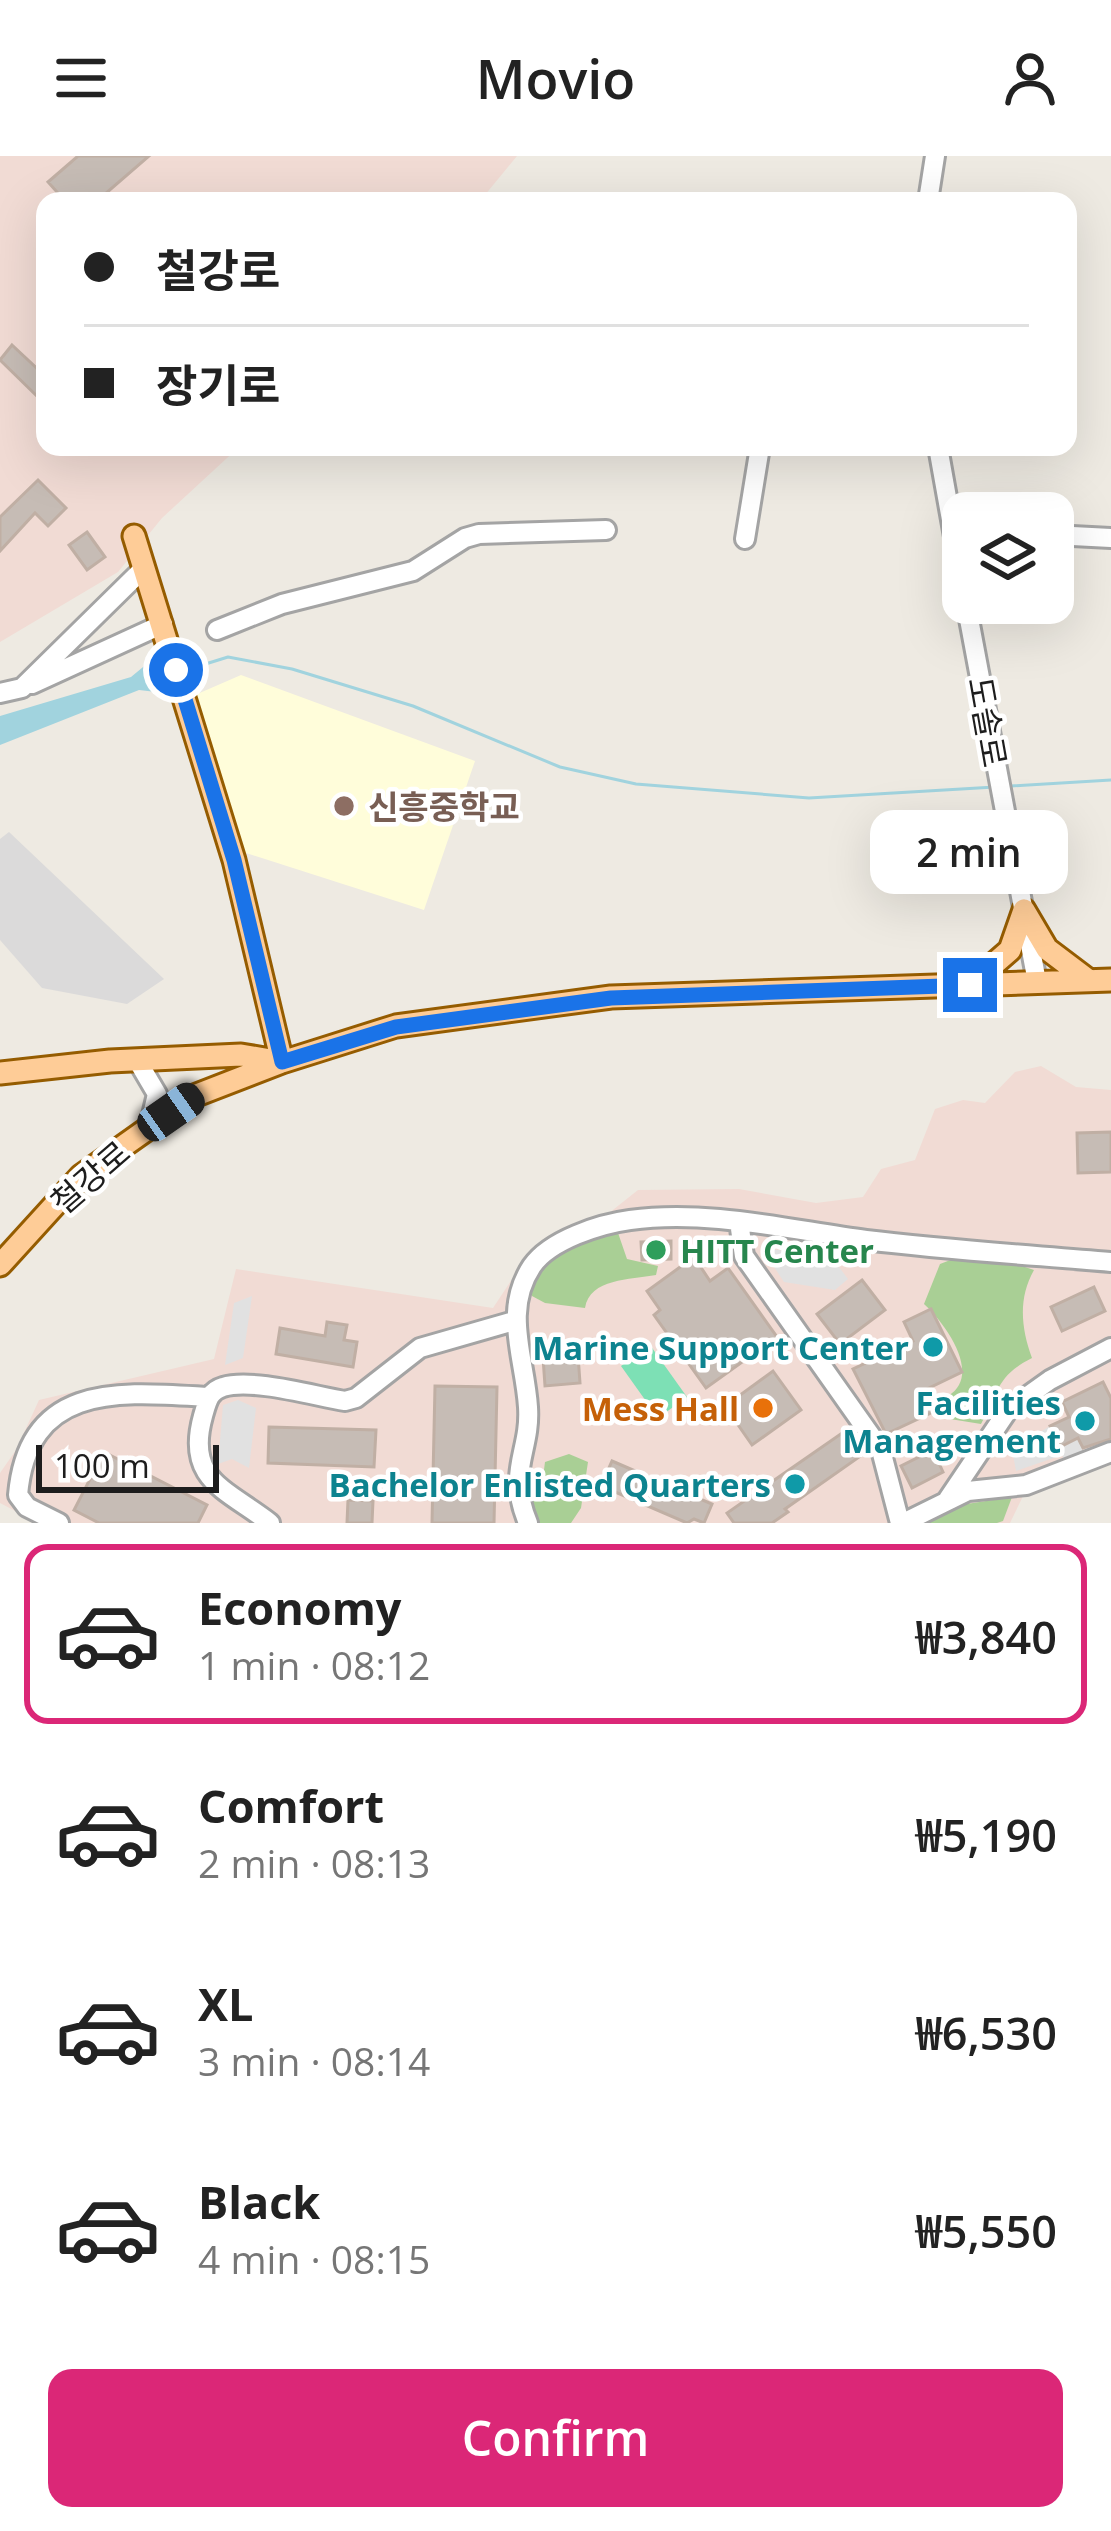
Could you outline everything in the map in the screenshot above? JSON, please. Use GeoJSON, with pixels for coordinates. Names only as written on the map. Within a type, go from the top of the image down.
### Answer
{"type":"FeatureCollection","features":[{"type":"Feature","properties":{"kind":"main road"},"geometry":{"type":"LineString","coordinates":[[0,1073],[241,1055],[282,1062],[234,860],[134,536]]}},
{"type":"Feature","properties":{"kind":"main road"},"geometry":{"type":"LineString","coordinates":[[1024,910],[1047,950],[1100,980]]}},
{"type":"Feature","properties":{"kind":"main road"},"geometry":{"type":"LineString","coordinates":[[970,985],[1010,950],[1024,910]]}},
{"type":"Feature","properties":{"kind":"main road","name":"철강로"},"geometry":{"type":"LineString","coordinates":[[0,1265],[81,1176],[194,1096],[282,1062],[396,1027],[611,998],[1100,980]]}},
{"type":"Feature","properties":{"kind":"street"},"geometry":{"type":"LineString","coordinates":[[929,192],[935,156]]}},
{"type":"Feature","properties":{"kind":"street"},"geometry":{"type":"LineString","coordinates":[[745,538],[759,456]]}},
{"type":"Feature","properties":{"kind":"street"},"geometry":{"type":"LineString","coordinates":[[940,456],[948,492]]}},
{"type":"Feature","properties":{"kind":"street"},"geometry":{"type":"LineString","coordinates":[[217,630],[282,604],[413,571],[479,534],[605,530]]}},
{"type":"Feature","properties":{"kind":"street"},"geometry":{"type":"LineString","coordinates":[[1074,536],[1111,538]]}},
{"type":"Feature","properties":{"kind":"street"},"geometry":{"type":"LineString","coordinates":[[22,688],[144,568]]}},
{"type":"Feature","properties":{"kind":"street","name":"도솔로"},"geometry":{"type":"LineString","coordinates":[[972,624],[1037,982]]}},
{"type":"Feature","properties":{"kind":"street"},"geometry":{"type":"LineString","coordinates":[[0,696],[166,635]]}},
{"type":"Feature","properties":{"kind":"street"},"geometry":{"type":"LineString","coordinates":[[137,1060],[158,1094],[149,1128]]}},
{"type":"Feature","properties":{"kind":"street"},"geometry":{"type":"LineString","coordinates":[[528,1523],[517,1472],[529,1411],[514,1321],[523,1284],[535,1262],[551,1248],[628,1220],[739,1222],[941,1248],[1111,1262]]}},
{"type":"Feature","properties":{"kind":"street"},"geometry":{"type":"LineString","coordinates":[[739,1222],[745,1256],[881,1450],[902,1523],[968,1491],[1026,1485],[1111,1452]]}},
{"type":"Feature","properties":{"kind":"street"},"geometry":{"type":"LineString","coordinates":[[270,1523],[224,1490],[197,1457],[196,1441],[208,1397],[219,1388],[239,1384],[350,1400],[372,1389],[420,1348],[514,1321]]}},
{"type":"Feature","properties":{"kind":"street"},"geometry":{"type":"LineString","coordinates":[[948,1499],[1008,1410],[1050,1380],[1111,1348]]}},
{"type":"Feature","properties":{"kind":"street"},"geometry":{"type":"LineString","coordinates":[[58,1523],[27,1507],[18,1495],[20,1470],[47,1418],[66,1407],[139,1392],[208,1397]]}},
{"type":"Feature","properties":{"kind":"shaded area"},"geometry":{"type":"Polygon","coordinates":[[[0,156],[517,156],[487,192],[36,192],[36,456],[229,456],[162,518],[118,572],[0,642],[0,156]]]}},
{"type":"Feature","properties":{"kind":"shaded area","name":"신흥중학교"},"geometry":{"type":"Polygon","coordinates":[[[241,675],[475,761],[424,910],[243,852],[195,695],[241,675]]]}},
{"type":"Feature","properties":{"kind":"shaded area"},"geometry":{"type":"Polygon","coordinates":[[[9,832],[164,979],[127,1004],[42,988],[0,940],[0,839],[9,832]]]}},
{"type":"Feature","properties":{"kind":"shaded area"},"geometry":{"type":"Polygon","coordinates":[[[1041,1066],[1076,1087],[1111,1090],[1111,1462],[1024,1494],[1010,1523],[38,1523],[0,1503],[0,1473],[39,1400],[214,1359],[236,1269],[493,1308],[542,1243],[599,1221],[638,1190],[739,1189],[816,1203],[863,1197],[881,1169],[915,1160],[935,1109],[963,1100],[985,1103],[1015,1072],[1041,1066]]]}},
{"type":"Feature","properties":{"kind":"shaded area"},"geometry":{"type":"Polygon","coordinates":[[[761,1247],[833,1259],[848,1279],[835,1290],[784,1282],[761,1247]]]}},
{"type":"Feature","properties":{"kind":"shaded area"},"geometry":{"type":"Polygon","coordinates":[[[252,1296],[243,1358],[225,1365],[234,1303],[252,1296]]]}},
{"type":"Feature","properties":{"kind":"shaded area"},"geometry":{"type":"Polygon","coordinates":[[[238,1400],[256,1408],[249,1468],[232,1459],[218,1464],[223,1405],[238,1400]]]}},
{"type":"Feature","properties":{"kind":"shaded area"},"geometry":{"type":"Polygon","coordinates":[[[1050,1426],[1060,1446],[1078,1438],[1089,1461],[1068,1469],[1062,1455],[1016,1471],[1011,1444],[1050,1426]]]}},
{"type":"Feature","properties":{"kind":"green space"},"geometry":{"type":"Polygon","coordinates":[[[617,1230],[627,1259],[658,1266],[656,1275],[603,1286],[588,1298],[585,1308],[545,1303],[532,1296],[530,1280],[554,1251],[617,1230]]]}},
{"type":"Feature","properties":{"kind":"green space"},"geometry":{"type":"Polygon","coordinates":[[[953,1259],[1034,1270],[1023,1313],[1032,1358],[1005,1378],[981,1424],[950,1419],[948,1396],[958,1387],[961,1363],[942,1323],[924,1304],[940,1264],[953,1259]]]}},
{"type":"Feature","properties":{"kind":"green space"},"geometry":{"type":"Polygon","coordinates":[[[650,1345],[687,1397],[658,1418],[621,1366],[650,1345]]]}},
{"type":"Feature","properties":{"kind":"green space"},"geometry":{"type":"Polygon","coordinates":[[[569,1454],[588,1462],[581,1508],[571,1523],[539,1523],[531,1500],[542,1485],[545,1462],[569,1454]]]}},
{"type":"Feature","properties":{"kind":"green space"},"geometry":{"type":"Polygon","coordinates":[[[1012,1497],[1003,1521],[997,1523],[919,1523],[947,1507],[1012,1497]]]}},
{"type":"Feature","properties":{"kind":"water"},"geometry":{"type":"Polygon","coordinates":[[[154,658],[165,693],[139,690],[0,745],[0,716],[131,677],[154,658]]]}},
{"type":"Feature","properties":{"kind":"building"},"geometry":{"type":"Polygon","coordinates":[[[78,156],[149,156],[107,192],[57,192],[48,182],[78,156]]]}},
{"type":"Feature","properties":{"kind":"building"},"geometry":{"type":"Polygon","coordinates":[[[12,345],[36,368],[36,395],[0,360],[12,345]]]}},
{"type":"Feature","properties":{"kind":"building"},"geometry":{"type":"Polygon","coordinates":[[[38,480],[66,508],[48,526],[35,513],[0,551],[0,517],[38,480]]]}},
{"type":"Feature","properties":{"kind":"building"},"geometry":{"type":"Polygon","coordinates":[[[87,532],[105,557],[87,570],[69,545],[87,532]]]}},
{"type":"Feature","properties":{"kind":"building"},"geometry":{"type":"Polygon","coordinates":[[[1111,1132],[1111,1172],[1078,1173],[1077,1133],[1111,1132]]]}},
{"type":"Feature","properties":{"kind":"building","name":"HITT Center"},"geometry":{"type":"Polygon","coordinates":[[[671,1241],[671,1259],[642,1260],[641,1242],[671,1241]]]}},
{"type":"Feature","properties":{"kind":"building"},"geometry":{"type":"Polygon","coordinates":[[[694,1257],[710,1281],[728,1268],[777,1337],[706,1388],[654,1315],[660,1310],[647,1291],[694,1257]]]}},
{"type":"Feature","properties":{"kind":"building"},"geometry":{"type":"Polygon","coordinates":[[[862,1280],[885,1310],[840,1344],[817,1314],[862,1280]]]}},
{"type":"Feature","properties":{"kind":"building"},"geometry":{"type":"Polygon","coordinates":[[[1094,1287],[1105,1311],[1062,1331],[1051,1307],[1094,1287]]]}},
{"type":"Feature","properties":{"kind":"building"},"geometry":{"type":"Polygon","coordinates":[[[931,1309],[962,1372],[925,1390],[935,1411],[886,1434],[853,1369],[913,1341],[904,1322],[931,1309]]]}},
{"type":"Feature","properties":{"kind":"building"},"geometry":{"type":"Polygon","coordinates":[[[327,1322],[347,1325],[344,1340],[357,1342],[353,1367],[276,1354],[280,1328],[325,1336],[327,1322]]]}},
{"type":"Feature","properties":{"kind":"building"},"geometry":{"type":"Polygon","coordinates":[[[577,1341],[580,1383],[545,1386],[542,1343],[577,1341]]]}},
{"type":"Feature","properties":{"kind":"building","name":"Mess Hall"},"geometry":{"type":"Polygon","coordinates":[[[773,1371],[801,1410],[752,1445],[725,1406],[773,1371]]]}},
{"type":"Feature","properties":{"kind":"building","name":"Facilities Management"},"geometry":{"type":"Polygon","coordinates":[[[1103,1382],[1111,1398],[1111,1439],[1083,1448],[1078,1438],[1060,1447],[1050,1426],[1069,1417],[1062,1402],[1103,1382]]]}},
{"type":"Feature","properties":{"kind":"building"},"geometry":{"type":"Polygon","coordinates":[[[435,1386],[497,1387],[494,1523],[432,1523],[435,1386]]]}},
{"type":"Feature","properties":{"kind":"building"},"geometry":{"type":"Polygon","coordinates":[[[269,1427],[376,1430],[374,1467],[268,1463],[269,1427]]]}},
{"type":"Feature","properties":{"kind":"building","name":"Bachelor Enlisted Quarters"},"geometry":{"type":"Polygon","coordinates":[[[845,1431],[862,1455],[772,1523],[734,1523],[727,1513],[845,1431]]]}},
{"type":"Feature","properties":{"kind":"building"},"geometry":{"type":"Polygon","coordinates":[[[933,1450],[943,1472],[912,1488],[901,1466],[933,1450]]]}},
{"type":"Feature","properties":{"kind":"building"},"geometry":{"type":"Polygon","coordinates":[[[104,1452],[207,1505],[198,1523],[99,1523],[74,1510],[104,1452]]]}},
{"type":"Feature","properties":{"kind":"building"},"geometry":{"type":"Polygon","coordinates":[[[612,1461],[712,1504],[704,1523],[694,1519],[687,1523],[601,1486],[612,1461]]]}},
{"type":"Feature","properties":{"kind":"building"},"geometry":{"type":"Polygon","coordinates":[[[348,1500],[373,1501],[372,1523],[347,1523],[348,1500]]]}},
{"type":"Feature","properties":{"kind":"waterway"},"geometry":{"type":"LineString","coordinates":[[183,671],[228,657],[292,669],[413,706],[560,767],[636,784],[809,798],[995,787]]}},
{"type":"Feature","properties":{"kind":"waterway"},"geometry":{"type":"LineString","coordinates":[[1011,786],[1111,780]]}},
{"type":"Feature","properties":{"kind":"place","name":"신흥중학교"},"geometry":{"type":"Point","coordinates":[344,806]}},
{"type":"Feature","properties":{"kind":"place","name":"HITT Center"},"geometry":{"type":"Point","coordinates":[656,1250]}},
{"type":"Feature","properties":{"kind":"place","name":"Marine Support Center"},"geometry":{"type":"Point","coordinates":[933,1347]}},
{"type":"Feature","properties":{"kind":"place","name":"Mess Hall"},"geometry":{"type":"Point","coordinates":[763,1408]}},
{"type":"Feature","properties":{"kind":"place","name":"Facilities Management"},"geometry":{"type":"Point","coordinates":[1085,1421]}},
{"type":"Feature","properties":{"kind":"place","name":"Bachelor Enlisted Quarters"},"geometry":{"type":"Point","coordinates":[795,1484]}},
{"type":"Feature","properties":{"kind":"route"},"geometry":{"type":"LineString","coordinates":[[176,670],[234,860],[282,1062],[396,1027],[611,998],[970,985]]}}]}
